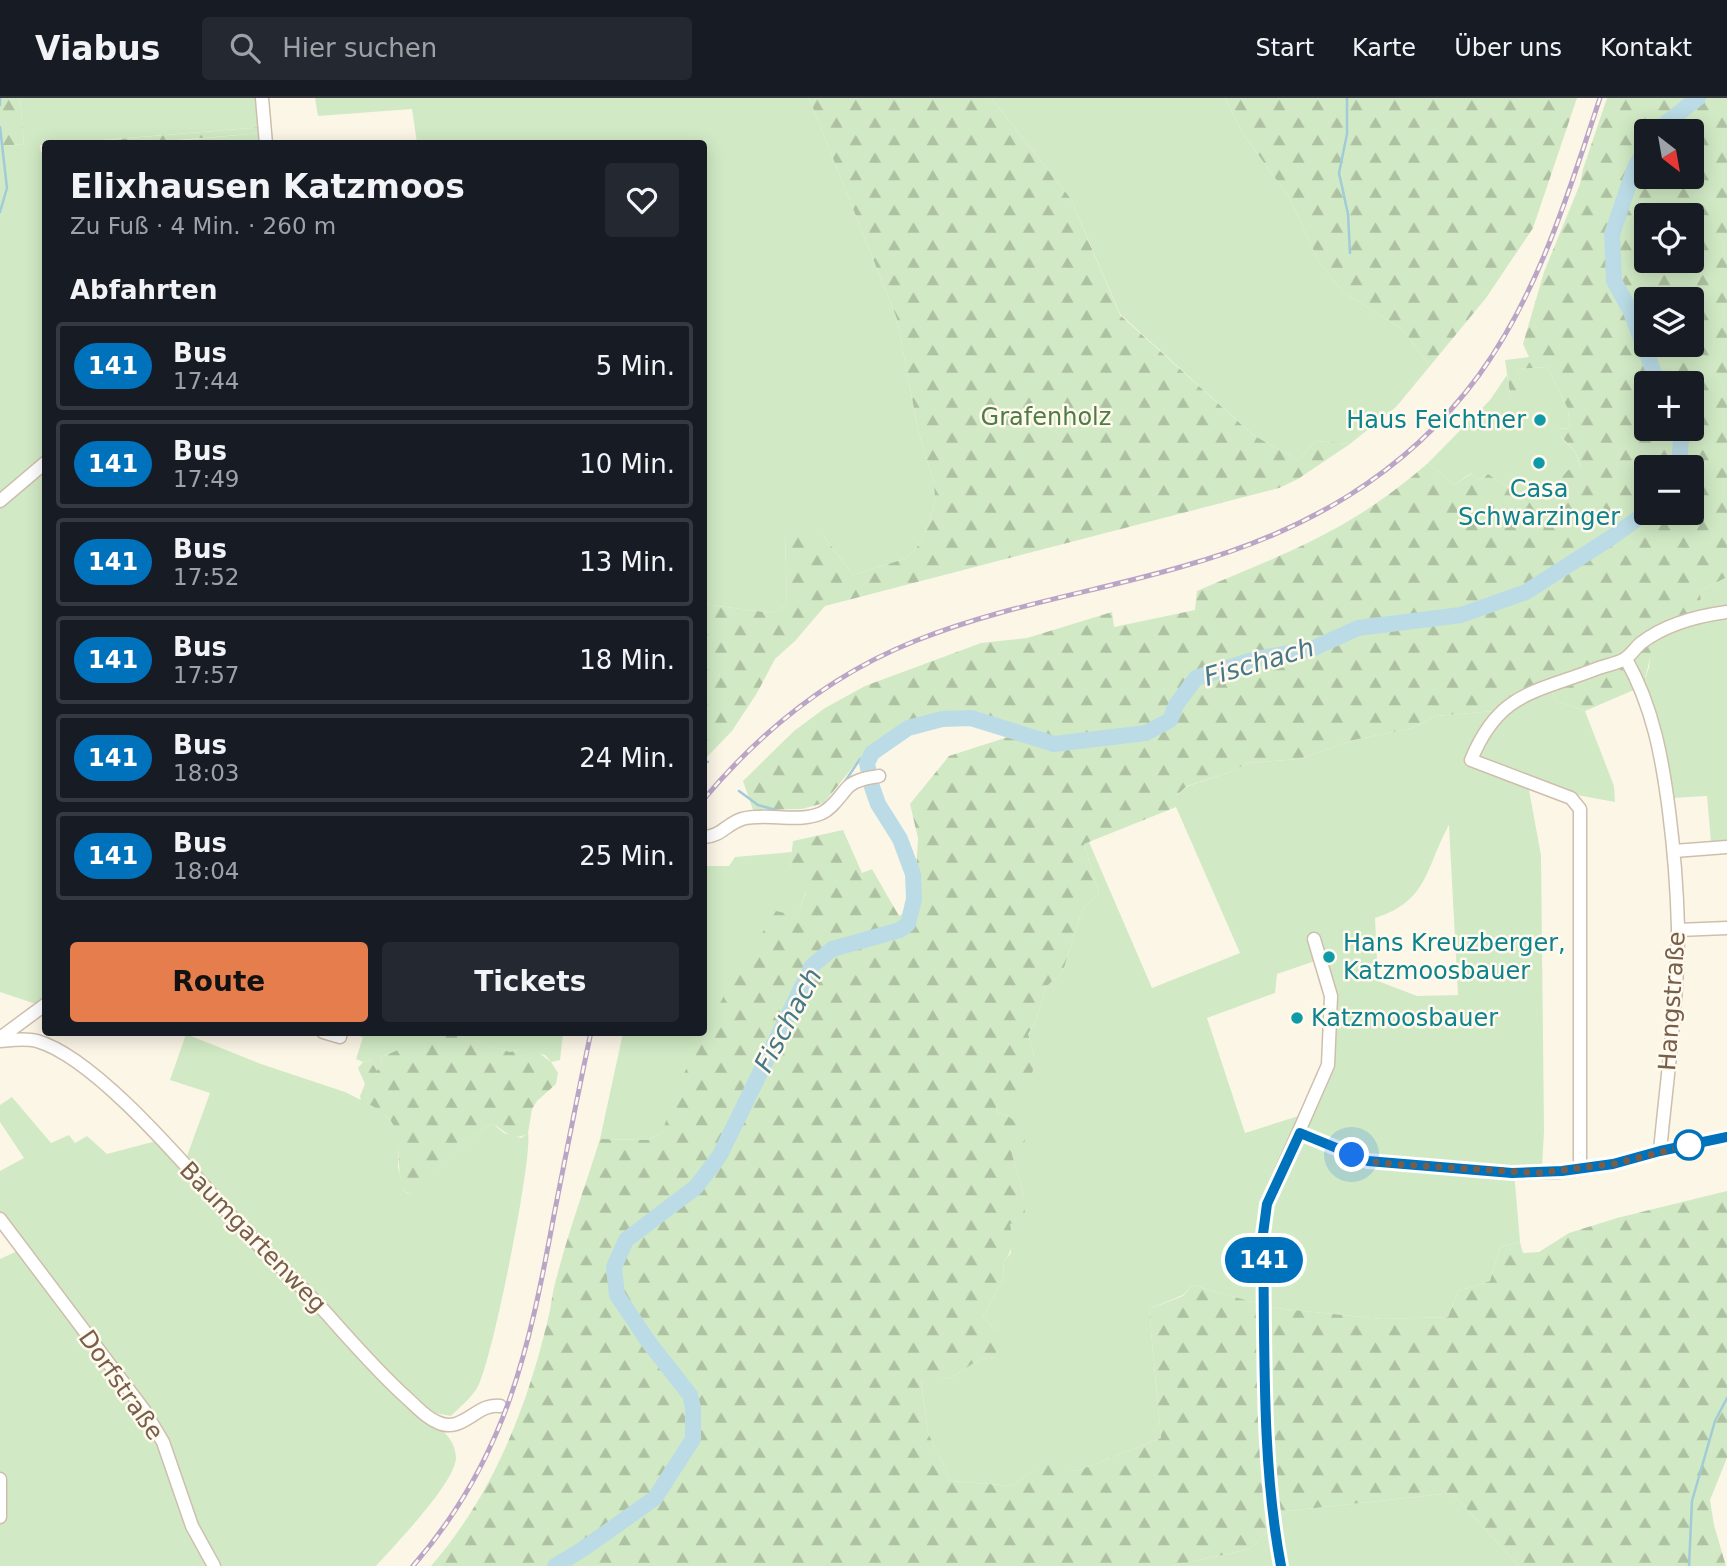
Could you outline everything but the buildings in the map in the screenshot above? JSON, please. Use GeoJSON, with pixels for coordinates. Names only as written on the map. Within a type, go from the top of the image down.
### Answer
{"type":"FeatureCollection","features":[{"type":"Feature","properties":{"kind":"street"},"geometry":{"type":"LineString","coordinates":[[262,98],[266,140]]}},
{"type":"Feature","properties":{"kind":"street"},"geometry":{"type":"LineString","coordinates":[[0,501],[42,465]]}},
{"type":"Feature","properties":{"kind":"street"},"geometry":{"type":"LineString","coordinates":[[1580,1169],[1580,809],[1571,798],[1471,760],[1494,720],[1514,701],[1540,687],[1626,659],[1645,640],[1678,623],[1727,612]]}},
{"type":"Feature","properties":{"kind":"street","name":"Hangstraße"},"geometry":{"type":"LineString","coordinates":[[1626,659],[1642,690],[1658,741],[1674,851],[1678,930],[1675,1005],[1660,1151]]}},
{"type":"Feature","properties":{"kind":"street"},"geometry":{"type":"LineString","coordinates":[[707,836],[719,834],[740,820],[818,814],[827,810],[851,785],[879,776]]}},
{"type":"Feature","properties":{"kind":"street"},"geometry":{"type":"LineString","coordinates":[[1674,851],[1727,847]]}},
{"type":"Feature","properties":{"kind":"street"},"geometry":{"type":"LineString","coordinates":[[1678,930],[1727,928]]}},
{"type":"Feature","properties":{"kind":"street"},"geometry":{"type":"LineString","coordinates":[[1281,1566],[1275,1534],[1268,1436],[1263,1234],[1267,1204],[1324,1077],[1329,1052],[1329,987],[1314,939]]}},
{"type":"Feature","properties":{"kind":"street"},"geometry":{"type":"LineString","coordinates":[[0,1040],[42,1007]]}},
{"type":"Feature","properties":{"kind":"street","name":"Baumgartenweg"},"geometry":{"type":"LineString","coordinates":[[0,1040],[37,1041],[69,1057],[123,1101],[271,1258],[307,1292],[377,1371],[425,1415],[445,1425],[457,1425],[493,1405],[500,1406]]}},
{"type":"Feature","properties":{"kind":"street"},"geometry":{"type":"LineString","coordinates":[[1300,1133],[1368,1161],[1512,1173],[1613,1164],[1727,1137]]}},
{"type":"Feature","properties":{"kind":"street","name":"Dorfstraße"},"geometry":{"type":"LineString","coordinates":[[0,1219],[144,1410],[163,1442],[192,1526],[214,1566]]}},
{"type":"Feature","properties":{"kind":"street"},"geometry":{"type":"LineString","coordinates":[[0,1479],[0,1517]]}},
{"type":"Feature","properties":{"kind":"green space"},"geometry":{"type":"Polygon","coordinates":[[[0,98],[20,98],[24,144],[0,146],[0,98]]]}},
{"type":"Feature","properties":{"kind":"green space"},"geometry":{"type":"Polygon","coordinates":[[[20,98],[260,98],[261,127],[101,140],[42,140],[42,460],[0,497],[0,146],[24,144],[20,98]]]}},
{"type":"Feature","properties":{"kind":"green space"},"geometry":{"type":"Polygon","coordinates":[[[315,98],[809,98],[897,319],[918,430],[934,483],[935,501],[929,524],[918,546],[907,558],[853,575],[823,535],[785,533],[787,605],[772,613],[707,604],[707,140],[417,140],[412,109],[318,116],[315,98]]]}},
{"type":"Feature","properties":{"kind":"green space","name":"Grafenholz"},"geometry":{"type":"Polygon","coordinates":[[[809,98],[991,98],[1071,199],[1120,315],[1253,435],[1298,460],[1316,441],[1350,444],[1298,479],[1279,488],[825,606],[795,641],[775,659],[732,731],[707,757],[707,604],[772,613],[787,605],[785,533],[799,526],[823,535],[853,575],[907,558],[918,546],[929,524],[935,501],[934,483],[918,430],[897,319],[809,98]]]}},
{"type":"Feature","properties":{"kind":"green space"},"geometry":{"type":"Polygon","coordinates":[[[991,98],[1225,98],[1243,134],[1289,197],[1319,262],[1343,292],[1402,329],[1430,366],[1396,407],[1350,444],[1316,441],[1298,460],[1253,435],[1120,314],[1071,199],[991,98]]]}},
{"type":"Feature","properties":{"kind":"green space"},"geometry":{"type":"Polygon","coordinates":[[[1225,98],[1577,98],[1533,228],[1486,298],[1430,366],[1402,329],[1343,292],[1319,262],[1289,197],[1243,134],[1225,98]]]}},
{"type":"Feature","properties":{"kind":"green space"},"geometry":{"type":"Polygon","coordinates":[[[1607,98],[1727,98],[1727,577],[1700,591],[1701,605],[1697,623],[1668,632],[1655,643],[1643,686],[1585,711],[1557,701],[1549,687],[1507,710],[1435,716],[1412,728],[1354,740],[1299,759],[1248,763],[1187,786],[1176,796],[1176,807],[1084,844],[1099,894],[1083,908],[1063,971],[1046,987],[1036,1020],[1028,1034],[1034,1057],[1026,1091],[1014,1102],[997,1105],[996,1112],[1023,1127],[1025,1141],[1012,1154],[1024,1196],[1025,1219],[1010,1224],[1012,1245],[1003,1263],[1004,1278],[983,1316],[1007,1349],[997,1357],[980,1359],[951,1378],[921,1381],[928,1433],[951,1481],[1013,1486],[1027,1474],[1049,1464],[1077,1471],[1161,1438],[1149,1309],[1183,1296],[1192,1285],[1274,1308],[1382,1319],[1448,1317],[1458,1291],[1490,1281],[1500,1247],[1520,1242],[1523,1253],[1539,1252],[1569,1233],[1617,1218],[1727,1191],[1727,1458],[1710,1500],[1726,1566],[1519,1566],[1452,1493],[1287,1511],[1250,1549],[1172,1566],[431,1566],[489,1482],[517,1420],[538,1356],[563,1254],[600,1139],[647,1140],[662,1133],[678,1085],[703,1036],[707,1036],[707,1029],[729,986],[776,911],[797,916],[806,893],[793,884],[790,867],[793,841],[843,830],[862,873],[872,869],[899,916],[914,907],[918,838],[910,804],[949,756],[1033,729],[941,717],[906,723],[868,748],[824,803],[802,809],[753,810],[743,781],[794,731],[825,708],[865,686],[981,643],[1027,638],[1112,612],[1114,627],[1195,610],[1197,591],[1332,530],[1360,514],[1428,463],[1454,485],[1472,473],[1479,480],[1488,474],[1516,493],[1543,499],[1568,470],[1580,466],[1576,453],[1556,428],[1570,429],[1568,409],[1547,367],[1518,369],[1524,400],[1511,400],[1505,360],[1529,357],[1523,344],[1544,272],[1580,184],[1607,98]]]}},
{"type":"Feature","properties":{"kind":"green space"},"geometry":{"type":"Polygon","coordinates":[[[261,127],[261,133],[176,140],[107,140],[261,127]]]}},
{"type":"Feature","properties":{"kind":"green space"},"geometry":{"type":"Polygon","coordinates":[[[261,133],[262,140],[184,140],[261,133]]]}},
{"type":"Feature","properties":{"kind":"green space"},"geometry":{"type":"Polygon","coordinates":[[[1547,367],[1568,409],[1570,429],[1557,428],[1576,454],[1580,467],[1568,470],[1543,499],[1516,493],[1488,474],[1479,480],[1471,473],[1454,485],[1428,463],[1490,400],[1507,375],[1511,400],[1523,400],[1518,369],[1547,367]]]}},
{"type":"Feature","properties":{"kind":"green space"},"geometry":{"type":"Polygon","coordinates":[[[42,470],[42,1002],[36,1004],[0,992],[0,505],[42,470]]]}},
{"type":"Feature","properties":{"kind":"green space"},"geometry":{"type":"Polygon","coordinates":[[[1727,577],[1727,841],[1711,842],[1707,796],[1672,798],[1643,686],[1651,648],[1659,637],[1701,605],[1700,591],[1727,577]]]}},
{"type":"Feature","properties":{"kind":"green space"},"geometry":{"type":"Polygon","coordinates":[[[1549,687],[1557,701],[1585,711],[1614,786],[1615,802],[1577,795],[1526,774],[1541,855],[1544,1131],[1542,1168],[1514,1171],[1520,1242],[1500,1247],[1490,1281],[1458,1291],[1448,1317],[1382,1319],[1274,1308],[1192,1285],[1183,1295],[1149,1309],[1161,1438],[1077,1471],[1049,1465],[1027,1474],[1013,1486],[951,1481],[928,1433],[921,1380],[951,1378],[980,1359],[997,1357],[996,1331],[983,1316],[1004,1278],[1003,1263],[1011,1253],[1010,1223],[1024,1196],[1012,1154],[1009,1117],[996,1112],[997,1105],[1034,1055],[1028,1034],[1036,1020],[1046,987],[1063,971],[1083,908],[1099,894],[1084,844],[1089,842],[1152,988],[1240,953],[1176,807],[1176,796],[1188,786],[1248,763],[1299,759],[1354,740],[1412,728],[1435,716],[1507,710],[1549,687]],[[1449,825],[1416,892],[1393,911],[1375,918],[1378,981],[1417,996],[1458,995],[1449,825]],[[1315,961],[1277,974],[1275,993],[1207,1018],[1245,1133],[1305,1114],[1325,1065],[1326,991],[1315,961]]]}},
{"type":"Feature","properties":{"kind":"green space"},"geometry":{"type":"Polygon","coordinates":[[[792,852],[790,867],[806,892],[797,917],[662,1133],[647,1140],[600,1139],[622,1036],[707,1036],[707,866],[729,866],[735,857],[792,852]]]}},
{"type":"Feature","properties":{"kind":"green space"},"geometry":{"type":"Polygon","coordinates":[[[185,1036],[191,1036],[261,1064],[345,1092],[381,1110],[397,1128],[398,1167],[404,1191],[410,1194],[485,1127],[493,1124],[504,1133],[521,1138],[528,1133],[518,1219],[501,1305],[483,1372],[475,1392],[451,1416],[435,1413],[428,1419],[450,1439],[456,1457],[454,1468],[436,1497],[376,1566],[0,1566],[0,1259],[24,1248],[0,1216],[0,1171],[24,1158],[0,1122],[0,1105],[12,1097],[51,1143],[69,1135],[75,1143],[87,1136],[107,1154],[156,1141],[183,1167],[210,1093],[170,1080],[185,1036]]]}},
{"type":"Feature","properties":{"kind":"green space"},"geometry":{"type":"Polygon","coordinates":[[[358,1036],[426,1036],[380,1057],[382,1065],[377,1072],[370,1060],[363,1062],[356,1059],[363,1037],[358,1036]]]}},
{"type":"Feature","properties":{"kind":"green space"},"geometry":{"type":"Polygon","coordinates":[[[456,1036],[563,1036],[560,1060],[551,1062],[545,1055],[521,1049],[510,1052],[456,1036]]]}},
{"type":"Feature","properties":{"kind":"green space"},"geometry":{"type":"Polygon","coordinates":[[[459,1036],[510,1052],[521,1049],[535,1050],[551,1062],[558,1073],[556,1084],[532,1109],[528,1133],[518,1137],[493,1124],[485,1127],[411,1194],[404,1191],[400,1176],[395,1128],[389,1118],[378,1109],[361,1101],[360,1096],[365,1084],[358,1068],[363,1062],[370,1060],[377,1071],[382,1065],[380,1057],[420,1038],[459,1036]]]}},
{"type":"Feature","properties":{"kind":"green space"},"geometry":{"type":"Polygon","coordinates":[[[1452,1493],[1519,1566],[1172,1566],[1250,1549],[1287,1511],[1452,1493]]]}},
{"type":"Feature","properties":{"kind":"waterway"},"geometry":{"type":"LineString","coordinates":[[0,98],[0,105]]}},
{"type":"Feature","properties":{"kind":"waterway"},"geometry":{"type":"LineString","coordinates":[[1347,98],[1347,134],[1339,173],[1348,214],[1350,253]]}},
{"type":"Feature","properties":{"kind":"waterway","name":"Fischach"},"geometry":{"type":"LineString","coordinates":[[1671,119],[1698,98]]}},
{"type":"Feature","properties":{"kind":"waterway"},"geometry":{"type":"LineString","coordinates":[[0,127],[7,188],[0,212]]}},
{"type":"Feature","properties":{"kind":"waterway","name":"Fischach"},"geometry":{"type":"LineString","coordinates":[[1634,170],[1612,234],[1614,281],[1630,310],[1653,371]]}},
{"type":"Feature","properties":{"kind":"waterway","name":"Fischach"},"geometry":{"type":"LineString","coordinates":[[1680,455],[1681,441]]}},
{"type":"Feature","properties":{"kind":"waterway","name":"Fischach"},"geometry":{"type":"LineString","coordinates":[[555,1566],[655,1498],[693,1439],[693,1408],[690,1395],[650,1344],[617,1295],[614,1267],[626,1240],[696,1187],[720,1155],[812,966],[832,949],[900,930],[908,924],[914,899],[913,874],[900,839],[878,804],[871,784],[867,763],[872,753],[908,728],[942,719],[971,718],[1054,744],[1146,733],[1170,720],[1176,705],[1196,678],[1256,659],[1314,648],[1358,628],[1461,615],[1526,592],[1634,521]]}},
{"type":"Feature","properties":{"kind":"waterway"},"geometry":{"type":"LineString","coordinates":[[844,783],[860,759],[872,753]]}},
{"type":"Feature","properties":{"kind":"waterway"},"geometry":{"type":"LineString","coordinates":[[739,791],[758,805],[779,811]]}},
{"type":"Feature","properties":{"kind":"waterway"},"geometry":{"type":"LineString","coordinates":[[817,809],[829,801]]}},
{"type":"Feature","properties":{"kind":"waterway"},"geometry":{"type":"LineString","coordinates":[[789,812],[807,811]]}},
{"type":"Feature","properties":{"kind":"waterway"},"geometry":{"type":"LineString","coordinates":[[1689,1566],[1692,1501],[1715,1421],[1727,1398]]}},
{"type":"Feature","properties":{"kind":"railway"},"geometry":{"type":"LineString","coordinates":[[707,796],[749,750],[800,707],[884,654],[981,618],[1184,566],[1228,552],[1310,518],[1384,471],[1418,443],[1450,411],[1500,343],[1519,310],[1550,241],[1600,98]]}},
{"type":"Feature","properties":{"kind":"railway"},"geometry":{"type":"LineString","coordinates":[[413,1566],[445,1526],[471,1485],[492,1444],[509,1401],[534,1312],[590,1036]]}},
{"type":"Feature","properties":{"kind":"bus line","name":"141"},"geometry":{"type":"LineString","coordinates":[[1281,1566],[1275,1534],[1268,1436],[1263,1234],[1267,1204],[1300,1133],[1368,1161],[1512,1173],[1562,1171],[1613,1164],[1727,1137]]}},
{"type":"Feature","properties":{"kind":"place","name":"Haus Feichtner"},"geometry":{"type":"Point","coordinates":[1540,420]}},
{"type":"Feature","properties":{"kind":"place","name":"Casa Schwarzinger"},"geometry":{"type":"Point","coordinates":[1539,463]}},
{"type":"Feature","properties":{"kind":"place","name":"Hans Kreuzberger, Katzmoosbauer"},"geometry":{"type":"Point","coordinates":[1329,957]}},
{"type":"Feature","properties":{"kind":"place","name":"Katzmoosbauer"},"geometry":{"type":"Point","coordinates":[1297,1018]}},
{"type":"Feature","properties":{"kind":"route"},"geometry":{"type":"LineString","coordinates":[[1352,1155],[1368,1161],[1392,1164],[1538,1173],[1613,1164],[1689,1145]]}}]}
